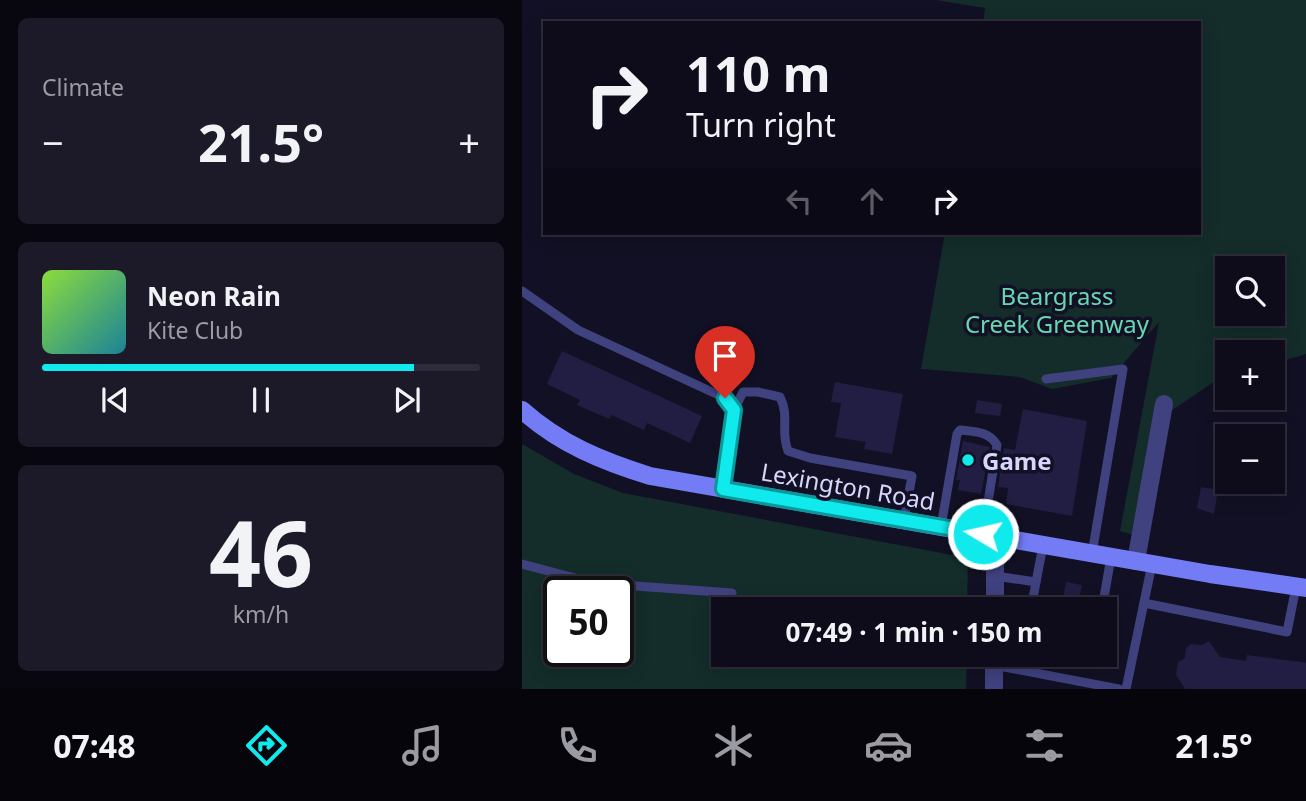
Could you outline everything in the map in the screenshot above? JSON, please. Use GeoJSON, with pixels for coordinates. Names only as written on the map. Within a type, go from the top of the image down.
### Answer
{"type":"FeatureCollection","features":[{"type":"Feature","properties":{"kind":"main road","name":"Lexington Road"},"geometry":{"type":"LineString","coordinates":[[522,410],[552,434],[605,462],[650,476],[1301,588]]}},
{"type":"Feature","properties":{"kind":"street"},"geometry":{"type":"LineString","coordinates":[[1144,563],[1164,404]]}},
{"type":"Feature","properties":{"kind":"street"},"geometry":{"type":"LineString","coordinates":[[989,535],[995,576],[994,597]]}},
{"type":"Feature","properties":{"kind":"street"},"geometry":{"type":"LineString","coordinates":[[994,667],[994,689]]}},
{"type":"Feature","properties":{"kind":"lane"},"geometry":{"type":"LineString","coordinates":[[522,291],[578,330],[725,398],[734,410]]}},
{"type":"Feature","properties":{"kind":"lane"},"geometry":{"type":"LineString","coordinates":[[1046,379],[1123,369],[1092,554]]}},
{"type":"Feature","properties":{"kind":"lane"},"geometry":{"type":"LineString","coordinates":[[723,489],[734,410],[742,393],[758,392],[780,397],[786,409],[783,439],[789,451],[810,458],[912,475],[904,520]]}},
{"type":"Feature","properties":{"kind":"lane"},"geometry":{"type":"LineString","coordinates":[[941,527],[957,434],[960,430],[987,433],[997,445],[989,535]]}},
{"type":"Feature","properties":{"kind":"lane"},"geometry":{"type":"LineString","coordinates":[[1033,597],[1043,545]]}},
{"type":"Feature","properties":{"kind":"lane"},"geometry":{"type":"LineString","coordinates":[[1104,597],[1111,557]]}},
{"type":"Feature","properties":{"kind":"lane"},"geometry":{"type":"LineString","coordinates":[[1126,689],[1144,603],[1144,563]]}},
{"type":"Feature","properties":{"kind":"lane"},"geometry":{"type":"LineString","coordinates":[[522,564],[594,583],[732,593]]}},
{"type":"Feature","properties":{"kind":"lane"},"geometry":{"type":"LineString","coordinates":[[995,576],[1036,582]]}},
{"type":"Feature","properties":{"kind":"lane"},"geometry":{"type":"LineString","coordinates":[[1144,603],[1287,632],[1301,588]]}},
{"type":"Feature","properties":{"kind":"lane"},"geometry":{"type":"LineString","coordinates":[[1024,667],[1119,689]]}},
{"type":"Feature","properties":{"kind":"green space","name":"Beargrass Creek Greenway"},"geometry":{"type":"Polygon","coordinates":[[[936,0],[1306,0],[1306,354],[1285,360],[1285,340],[1215,340],[1215,381],[1171,411],[1147,539],[1120,531],[1159,322],[1111,378],[1052,389],[1020,377],[921,369],[945,235],[1201,235],[1201,21],[983,21],[985,8],[936,0]]]}},
{"type":"Feature","properties":{"kind":"green space"},"geometry":{"type":"Polygon","coordinates":[[[522,444],[574,474],[623,493],[968,558],[967,597],[711,597],[711,667],[967,667],[966,689],[522,689],[522,444]]]}},
{"type":"Feature","properties":{"kind":"building"},"geometry":{"type":"Polygon","coordinates":[[[562,351],[702,416],[690,443],[647,423],[644,430],[611,415],[609,419],[577,405],[580,400],[547,384],[562,351]]]}},
{"type":"Feature","properties":{"kind":"building"},"geometry":{"type":"Polygon","coordinates":[[[835,382],[903,394],[892,454],[864,449],[866,442],[835,437],[841,403],[831,402],[835,382]]]}},
{"type":"Feature","properties":{"kind":"building"},"geometry":{"type":"Polygon","coordinates":[[[977,400],[1002,404],[1000,416],[975,413],[977,400]]]}},
{"type":"Feature","properties":{"kind":"building"},"geometry":{"type":"Polygon","coordinates":[[[1023,409],[1087,421],[1072,516],[1006,504],[1008,488],[998,487],[1004,448],[1015,450],[1023,409]]]}},
{"type":"Feature","properties":{"kind":"building"},"geometry":{"type":"Polygon","coordinates":[[[963,441],[990,447],[981,494],[958,490],[960,480],[956,480],[963,441]]]}},
{"type":"Feature","properties":{"kind":"building"},"geometry":{"type":"Polygon","coordinates":[[[1201,487],[1215,489],[1217,494],[1214,514],[1197,508],[1201,487]]]}},
{"type":"Feature","properties":{"kind":"building"},"geometry":{"type":"Polygon","coordinates":[[[1066,582],[1082,585],[1080,597],[1063,597],[1066,582]]]}},
{"type":"Feature","properties":{"kind":"building"},"geometry":{"type":"Polygon","coordinates":[[[1209,641],[1220,657],[1246,661],[1247,655],[1307,663],[1307,689],[1185,689],[1176,675],[1178,662],[1185,658],[1186,648],[1191,644],[1202,645],[1209,641]]]}},
{"type":"Feature","properties":{"kind":"place","name":"Game"},"geometry":{"type":"Point","coordinates":[968,460]}},
{"type":"Feature","properties":{"kind":"route"},"geometry":{"type":"LineString","coordinates":[[725,398],[734,410],[723,489],[983,534]]}}]}
